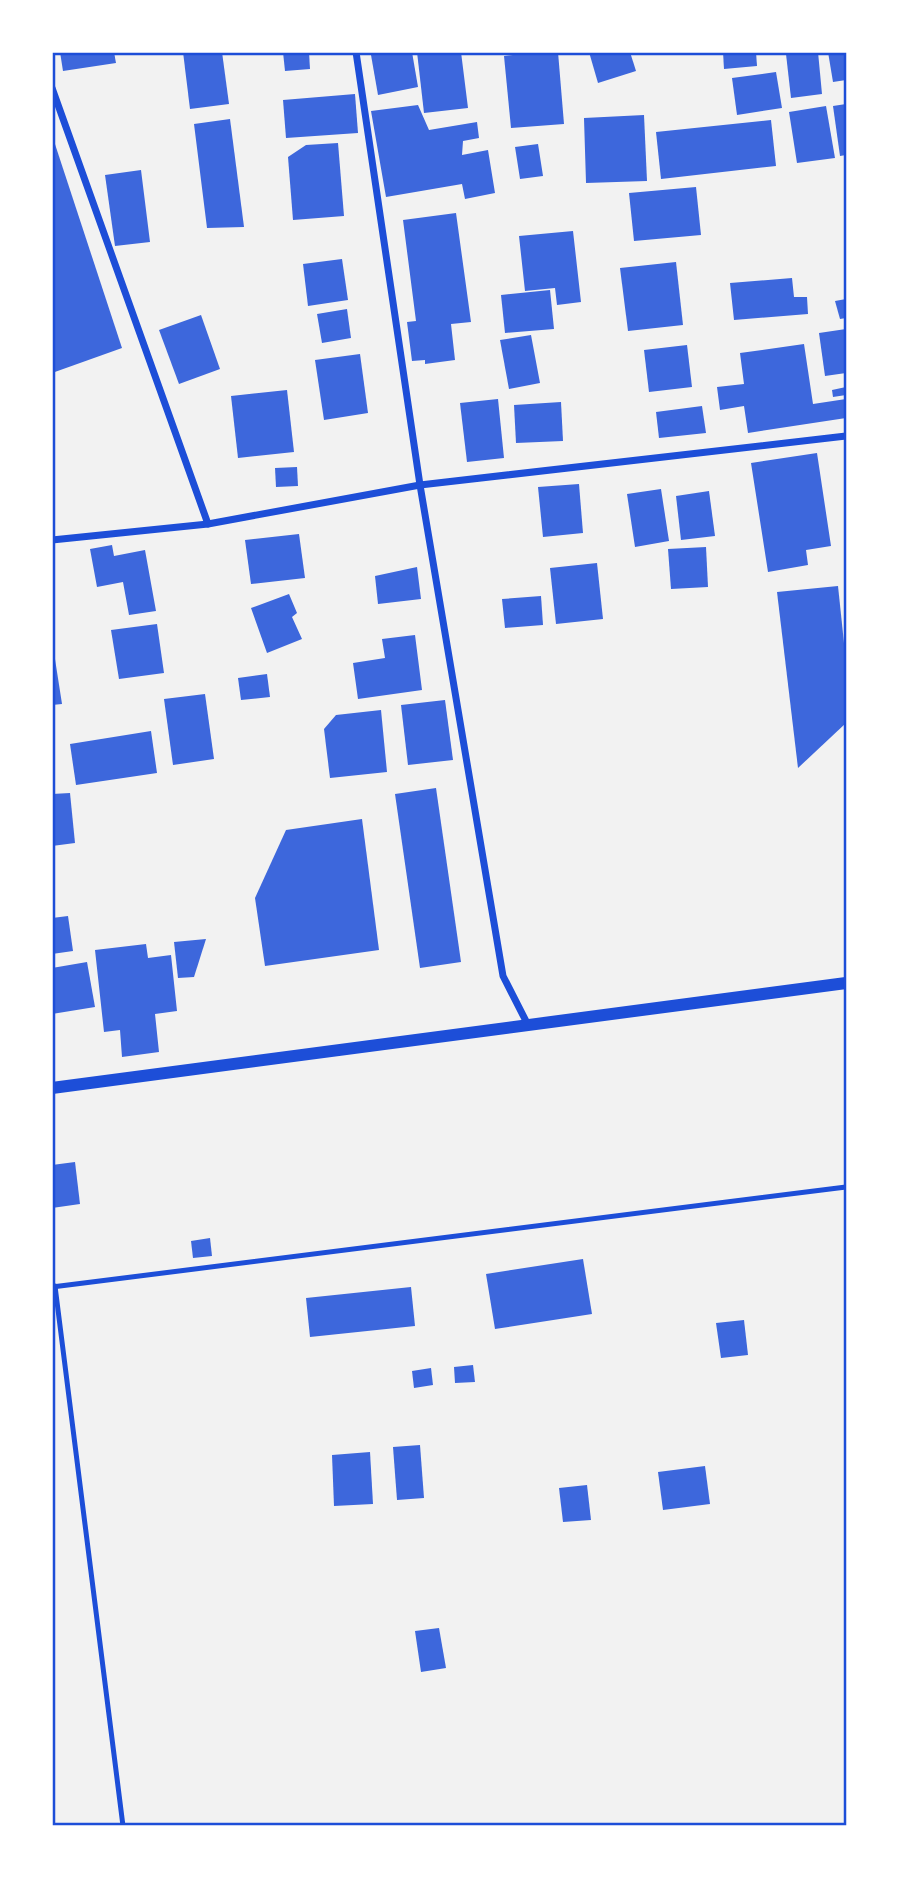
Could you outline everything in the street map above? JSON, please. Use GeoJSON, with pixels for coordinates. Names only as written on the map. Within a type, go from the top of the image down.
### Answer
{"type":"FeatureCollection","features":[{"type":"Feature","properties":{"kind":"street"},"geometry":{"type":"LineString","coordinates":[[356,52],[419,485],[503,976],[528,1025]]}},
{"type":"Feature","properties":{"kind":"street"},"geometry":{"type":"LineString","coordinates":[[52,88],[208,524]]}},
{"type":"Feature","properties":{"kind":"street"},"geometry":{"type":"LineString","coordinates":[[52,540],[208,524],[419,485],[846,436]]}},
{"type":"Feature","properties":{"kind":"street"},"geometry":{"type":"LineString","coordinates":[[52,1088],[846,983]]}},
{"type":"Feature","properties":{"kind":"lane"},"geometry":{"type":"LineString","coordinates":[[123,1825],[54,1287],[846,1187]]}},
{"type":"Feature","properties":{"kind":"building"},"geometry":{"type":"Polygon","coordinates":[[[60,52],[114,52],[116,63],[63,71],[60,52]]]}},
{"type":"Feature","properties":{"kind":"building"},"geometry":{"type":"Polygon","coordinates":[[[183,52],[222,52],[229,104],[190,109],[183,52]]]}},
{"type":"Feature","properties":{"kind":"building"},"geometry":{"type":"Polygon","coordinates":[[[283,52],[309,52],[310,69],[285,71],[283,52]]]}},
{"type":"Feature","properties":{"kind":"building"},"geometry":{"type":"Polygon","coordinates":[[[412,52],[418,87],[378,95],[371,55],[412,52]]]}},
{"type":"Feature","properties":{"kind":"building"},"geometry":{"type":"Polygon","coordinates":[[[417,52],[461,52],[468,108],[424,113],[417,52]]]}},
{"type":"Feature","properties":{"kind":"building"},"geometry":{"type":"Polygon","coordinates":[[[558,52],[564,124],[511,128],[504,56],[558,52]]]}},
{"type":"Feature","properties":{"kind":"building"},"geometry":{"type":"Polygon","coordinates":[[[589,52],[630,52],[636,71],[598,83],[589,52]]]}},
{"type":"Feature","properties":{"kind":"building"},"geometry":{"type":"Polygon","coordinates":[[[723,52],[756,52],[757,66],[724,69],[723,52]]]}},
{"type":"Feature","properties":{"kind":"building"},"geometry":{"type":"Polygon","coordinates":[[[818,52],[822,94],[791,98],[786,54],[818,52]]]}},
{"type":"Feature","properties":{"kind":"building"},"geometry":{"type":"Polygon","coordinates":[[[828,52],[846,52],[846,80],[833,82],[828,52]]]}},
{"type":"Feature","properties":{"kind":"building"},"geometry":{"type":"Polygon","coordinates":[[[776,72],[782,108],[737,115],[732,78],[776,72]]]}},
{"type":"Feature","properties":{"kind":"building"},"geometry":{"type":"Polygon","coordinates":[[[355,94],[358,133],[286,138],[283,100],[355,94]]]}},
{"type":"Feature","properties":{"kind":"building"},"geometry":{"type":"Polygon","coordinates":[[[846,104],[846,155],[840,156],[833,106],[846,104]]]}},
{"type":"Feature","properties":{"kind":"building"},"geometry":{"type":"Polygon","coordinates":[[[418,105],[429,130],[477,122],[479,138],[463,141],[462,155],[488,150],[495,193],[465,199],[462,184],[386,197],[371,111],[418,105]]]}},
{"type":"Feature","properties":{"kind":"building"},"geometry":{"type":"Polygon","coordinates":[[[826,106],[835,158],[797,163],[789,112],[826,106]]]}},
{"type":"Feature","properties":{"kind":"building"},"geometry":{"type":"Polygon","coordinates":[[[644,115],[647,181],[586,183],[584,118],[644,115]]]}},
{"type":"Feature","properties":{"kind":"building"},"geometry":{"type":"Polygon","coordinates":[[[230,119],[244,227],[207,228],[194,124],[230,119]]]}},
{"type":"Feature","properties":{"kind":"building"},"geometry":{"type":"Polygon","coordinates":[[[771,120],[776,166],[661,179],[656,132],[771,120]]]}},
{"type":"Feature","properties":{"kind":"building"},"geometry":{"type":"Polygon","coordinates":[[[52,135],[122,348],[52,373],[52,135]]]}},
{"type":"Feature","properties":{"kind":"building"},"geometry":{"type":"Polygon","coordinates":[[[338,143],[344,216],[293,220],[288,157],[306,145],[338,143]]]}},
{"type":"Feature","properties":{"kind":"building"},"geometry":{"type":"Polygon","coordinates":[[[538,144],[543,176],[520,179],[515,147],[538,144]]]}},
{"type":"Feature","properties":{"kind":"building"},"geometry":{"type":"Polygon","coordinates":[[[141,170],[150,242],[115,246],[105,175],[141,170]]]}},
{"type":"Feature","properties":{"kind":"building"},"geometry":{"type":"Polygon","coordinates":[[[696,187],[701,235],[634,241],[629,193],[696,187]]]}},
{"type":"Feature","properties":{"kind":"building"},"geometry":{"type":"Polygon","coordinates":[[[456,213],[471,322],[451,324],[455,360],[425,364],[425,360],[412,361],[407,322],[416,321],[403,220],[456,213]]]}},
{"type":"Feature","properties":{"kind":"building"},"geometry":{"type":"Polygon","coordinates":[[[573,231],[581,302],[557,305],[555,288],[525,291],[519,236],[573,231]]]}},
{"type":"Feature","properties":{"kind":"building"},"geometry":{"type":"Polygon","coordinates":[[[342,259],[348,300],[308,306],[303,264],[342,259]]]}},
{"type":"Feature","properties":{"kind":"building"},"geometry":{"type":"Polygon","coordinates":[[[676,262],[683,325],[628,331],[620,268],[676,262]]]}},
{"type":"Feature","properties":{"kind":"building"},"geometry":{"type":"Polygon","coordinates":[[[792,278],[794,297],[807,297],[808,314],[734,320],[730,283],[792,278]]]}},
{"type":"Feature","properties":{"kind":"building"},"geometry":{"type":"Polygon","coordinates":[[[550,290],[554,329],[505,333],[501,295],[550,290]]]}},
{"type":"Feature","properties":{"kind":"building"},"geometry":{"type":"Polygon","coordinates":[[[846,299],[846,318],[840,319],[835,301],[846,299]]]}},
{"type":"Feature","properties":{"kind":"building"},"geometry":{"type":"Polygon","coordinates":[[[347,309],[351,338],[322,343],[317,314],[347,309]]]}},
{"type":"Feature","properties":{"kind":"building"},"geometry":{"type":"Polygon","coordinates":[[[201,315],[220,369],[179,384],[159,330],[201,315]]]}},
{"type":"Feature","properties":{"kind":"building"},"geometry":{"type":"Polygon","coordinates":[[[846,329],[846,373],[825,376],[819,333],[846,329]]]}},
{"type":"Feature","properties":{"kind":"building"},"geometry":{"type":"Polygon","coordinates":[[[531,335],[540,383],[509,389],[500,340],[531,335]]]}},
{"type":"Feature","properties":{"kind":"building"},"geometry":{"type":"Polygon","coordinates":[[[804,344],[813,404],[846,399],[846,418],[748,433],[744,406],[720,410],[717,387],[744,384],[740,353],[804,344]]]}},
{"type":"Feature","properties":{"kind":"building"},"geometry":{"type":"Polygon","coordinates":[[[687,345],[692,387],[649,392],[644,350],[687,345]]]}},
{"type":"Feature","properties":{"kind":"building"},"geometry":{"type":"Polygon","coordinates":[[[360,354],[368,413],[324,420],[315,360],[360,354]]]}},
{"type":"Feature","properties":{"kind":"building"},"geometry":{"type":"Polygon","coordinates":[[[846,387],[846,395],[833,397],[832,390],[846,387]]]}},
{"type":"Feature","properties":{"kind":"building"},"geometry":{"type":"Polygon","coordinates":[[[287,390],[294,452],[238,458],[231,396],[287,390]]]}},
{"type":"Feature","properties":{"kind":"building"},"geometry":{"type":"Polygon","coordinates":[[[498,399],[504,458],[467,462],[460,403],[498,399]]]}},
{"type":"Feature","properties":{"kind":"building"},"geometry":{"type":"Polygon","coordinates":[[[561,402],[563,441],[516,443],[514,405],[561,402]]]}},
{"type":"Feature","properties":{"kind":"building"},"geometry":{"type":"Polygon","coordinates":[[[702,406],[706,433],[659,438],[656,412],[702,406]]]}},
{"type":"Feature","properties":{"kind":"building"},"geometry":{"type":"Polygon","coordinates":[[[817,453],[831,546],[806,550],[808,565],[768,572],[751,463],[817,453]]]}},
{"type":"Feature","properties":{"kind":"building"},"geometry":{"type":"Polygon","coordinates":[[[297,467],[298,486],[276,487],[275,468],[297,467]]]}},
{"type":"Feature","properties":{"kind":"building"},"geometry":{"type":"Polygon","coordinates":[[[579,484],[583,533],[543,537],[538,487],[579,484]]]}},
{"type":"Feature","properties":{"kind":"building"},"geometry":{"type":"Polygon","coordinates":[[[661,489],[669,541],[635,547],[627,494],[661,489]]]}},
{"type":"Feature","properties":{"kind":"building"},"geometry":{"type":"Polygon","coordinates":[[[709,491],[715,536],[681,540],[676,496],[709,491]]]}},
{"type":"Feature","properties":{"kind":"building"},"geometry":{"type":"Polygon","coordinates":[[[299,534],[305,578],[251,584],[245,540],[299,534]]]}},
{"type":"Feature","properties":{"kind":"building"},"geometry":{"type":"Polygon","coordinates":[[[112,545],[114,556],[145,550],[156,611],[129,615],[123,582],[97,587],[90,549],[112,545]]]}},
{"type":"Feature","properties":{"kind":"building"},"geometry":{"type":"Polygon","coordinates":[[[706,547],[708,587],[671,589],[668,549],[706,547]]]}},
{"type":"Feature","properties":{"kind":"building"},"geometry":{"type":"Polygon","coordinates":[[[597,563],[603,619],[556,624],[550,568],[597,563]]]}},
{"type":"Feature","properties":{"kind":"building"},"geometry":{"type":"Polygon","coordinates":[[[417,567],[421,599],[378,604],[375,576],[417,567]]]}},
{"type":"Feature","properties":{"kind":"building"},"geometry":{"type":"Polygon","coordinates":[[[838,586],[846,662],[846,723],[798,768],[777,592],[838,586]]]}},
{"type":"Feature","properties":{"kind":"building"},"geometry":{"type":"Polygon","coordinates":[[[289,594],[297,613],[292,617],[302,639],[267,653],[251,608],[289,594]]]}},
{"type":"Feature","properties":{"kind":"building"},"geometry":{"type":"Polygon","coordinates":[[[541,596],[543,625],[505,628],[502,599],[541,596]]]}},
{"type":"Feature","properties":{"kind":"building"},"geometry":{"type":"Polygon","coordinates":[[[157,624],[164,673],[119,679],[111,630],[157,624]]]}},
{"type":"Feature","properties":{"kind":"building"},"geometry":{"type":"Polygon","coordinates":[[[415,635],[422,690],[358,699],[353,663],[385,658],[382,639],[415,635]]]}},
{"type":"Feature","properties":{"kind":"building"},"geometry":{"type":"Polygon","coordinates":[[[55,659],[62,704],[52,705],[52,660],[55,659]]]}},
{"type":"Feature","properties":{"kind":"building"},"geometry":{"type":"Polygon","coordinates":[[[267,674],[270,697],[241,700],[238,678],[267,674]]]}},
{"type":"Feature","properties":{"kind":"building"},"geometry":{"type":"Polygon","coordinates":[[[205,694],[214,759],[173,765],[164,699],[205,694]]]}},
{"type":"Feature","properties":{"kind":"building"},"geometry":{"type":"Polygon","coordinates":[[[445,700],[453,760],[408,765],[401,705],[445,700]]]}},
{"type":"Feature","properties":{"kind":"building"},"geometry":{"type":"Polygon","coordinates":[[[381,710],[387,772],[330,778],[324,729],[336,715],[381,710]]]}},
{"type":"Feature","properties":{"kind":"building"},"geometry":{"type":"Polygon","coordinates":[[[151,731],[157,773],[76,785],[70,744],[151,731]]]}},
{"type":"Feature","properties":{"kind":"building"},"geometry":{"type":"Polygon","coordinates":[[[436,788],[461,962],[420,968],[395,794],[436,788]]]}},
{"type":"Feature","properties":{"kind":"building"},"geometry":{"type":"Polygon","coordinates":[[[70,793],[75,843],[52,846],[52,794],[70,793]]]}},
{"type":"Feature","properties":{"kind":"building"},"geometry":{"type":"Polygon","coordinates":[[[362,819],[379,950],[265,966],[255,898],[286,830],[362,819]]]}},
{"type":"Feature","properties":{"kind":"building"},"geometry":{"type":"Polygon","coordinates":[[[68,916],[73,951],[52,954],[52,918],[68,916]]]}},
{"type":"Feature","properties":{"kind":"building"},"geometry":{"type":"Polygon","coordinates":[[[206,939],[194,977],[178,978],[174,942],[206,939]]]}},
{"type":"Feature","properties":{"kind":"building"},"geometry":{"type":"Polygon","coordinates":[[[146,944],[148,958],[171,955],[177,1011],[155,1014],[159,1052],[122,1057],[120,1030],[104,1032],[95,950],[146,944]]]}},
{"type":"Feature","properties":{"kind":"building"},"geometry":{"type":"Polygon","coordinates":[[[87,962],[95,1007],[52,1014],[52,968],[87,962]]]}},
{"type":"Feature","properties":{"kind":"building"},"geometry":{"type":"Polygon","coordinates":[[[75,1162],[80,1204],[52,1208],[52,1165],[75,1162]]]}},
{"type":"Feature","properties":{"kind":"building"},"geometry":{"type":"Polygon","coordinates":[[[210,1238],[212,1256],[193,1258],[191,1241],[210,1238]]]}},
{"type":"Feature","properties":{"kind":"building"},"geometry":{"type":"Polygon","coordinates":[[[583,1259],[592,1314],[495,1329],[486,1274],[583,1259]]]}},
{"type":"Feature","properties":{"kind":"building"},"geometry":{"type":"Polygon","coordinates":[[[411,1287],[415,1326],[310,1337],[306,1298],[411,1287]]]}},
{"type":"Feature","properties":{"kind":"building"},"geometry":{"type":"Polygon","coordinates":[[[744,1320],[748,1355],[721,1358],[716,1323],[744,1320]]]}},
{"type":"Feature","properties":{"kind":"building"},"geometry":{"type":"Polygon","coordinates":[[[473,1365],[475,1382],[455,1383],[454,1367],[473,1365]]]}},
{"type":"Feature","properties":{"kind":"building"},"geometry":{"type":"Polygon","coordinates":[[[431,1368],[433,1385],[414,1388],[412,1371],[431,1368]]]}},
{"type":"Feature","properties":{"kind":"building"},"geometry":{"type":"Polygon","coordinates":[[[420,1445],[424,1498],[397,1500],[393,1447],[420,1445]]]}},
{"type":"Feature","properties":{"kind":"building"},"geometry":{"type":"Polygon","coordinates":[[[370,1452],[373,1504],[334,1506],[332,1455],[370,1452]]]}},
{"type":"Feature","properties":{"kind":"building"},"geometry":{"type":"Polygon","coordinates":[[[705,1466],[710,1504],[663,1510],[658,1472],[705,1466]]]}},
{"type":"Feature","properties":{"kind":"building"},"geometry":{"type":"Polygon","coordinates":[[[587,1485],[591,1520],[563,1522],[559,1488],[587,1485]]]}},
{"type":"Feature","properties":{"kind":"building"},"geometry":{"type":"Polygon","coordinates":[[[439,1628],[446,1668],[421,1672],[415,1631],[439,1628]]]}}]}
